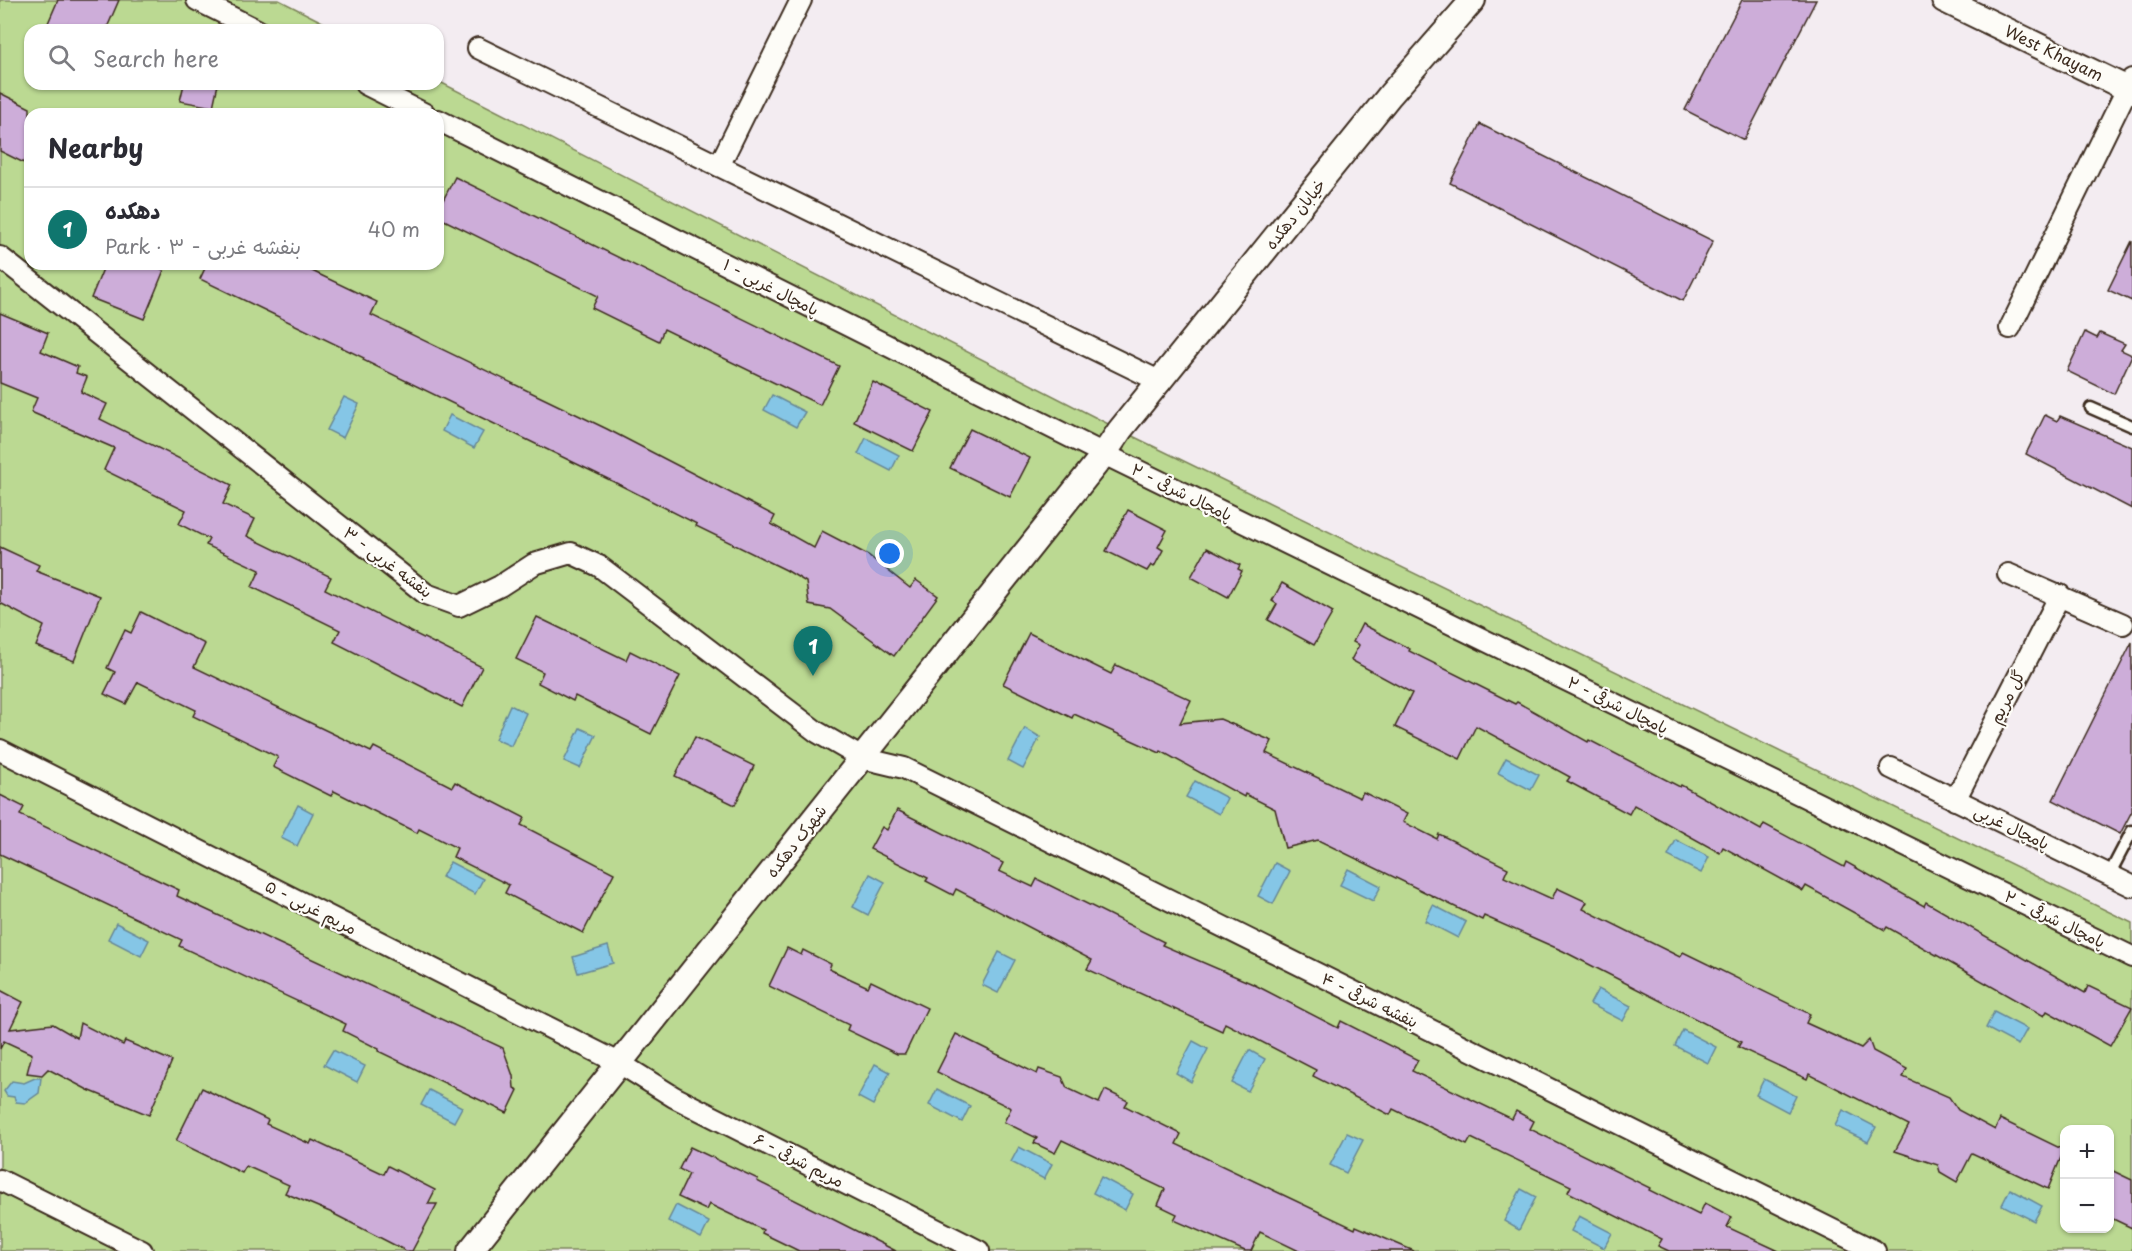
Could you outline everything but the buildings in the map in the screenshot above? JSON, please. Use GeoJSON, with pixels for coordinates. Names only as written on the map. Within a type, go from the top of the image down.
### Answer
{"type":"FeatureCollection","features":[{"type":"Feature","properties":{"kind":"street"},"geometry":{"type":"LineString","coordinates":[[197,0],[245,24]]}},
{"type":"Feature","properties":{"kind":"street"},"geometry":{"type":"LineString","coordinates":[[719,166],[801,0]]}},
{"type":"Feature","properties":{"kind":"street","name":"خیابان دهکده"},"geometry":{"type":"LineString","coordinates":[[1120,430],[1161,382],[1390,95],[1473,0]]}},
{"type":"Feature","properties":{"kind":"street","name":"West Khayam"},"geometry":{"type":"LineString","coordinates":[[1944,0],[2130,86]]}},
{"type":"Feature","properties":{"kind":"street"},"geometry":{"type":"LineString","coordinates":[[478,48],[1161,382]]}},
{"type":"Feature","properties":{"kind":"street"},"geometry":{"type":"LineString","coordinates":[[2010,328],[2130,86]]}},
{"type":"Feature","properties":{"kind":"street"},"geometry":{"type":"LineString","coordinates":[[377,90],[413,108]]}},
{"type":"Feature","properties":{"kind":"street","name":"پامچال غربی - ۱"},"geometry":{"type":"LineString","coordinates":[[444,123],[1104,454]]}},
{"type":"Feature","properties":{"kind":"street","name":"بنفشه غربی - ۳"},"geometry":{"type":"LineString","coordinates":[[0,257],[426,594],[459,606],[500,586],[534,564],[571,553],[598,566],[817,732],[862,758]]}},
{"type":"Feature","properties":{"kind":"street","name":"شهرک دهکده"},"geometry":{"type":"LineString","coordinates":[[470,1251],[1104,454],[1120,430]]}},
{"type":"Feature","properties":{"kind":"street","name":"پامچال شرقی - ۲"},"geometry":{"type":"LineString","coordinates":[[1104,454],[2132,957]]}},
{"type":"Feature","properties":{"kind":"street"},"geometry":{"type":"LineString","coordinates":[[2008,574],[2123,624]]}},
{"type":"Feature","properties":{"kind":"street","name":"گل مریم"},"geometry":{"type":"LineString","coordinates":[[1955,800],[2060,595]]}},
{"type":"Feature","properties":{"kind":"street","name":"مریم غربی - ۵"},"geometry":{"type":"LineString","coordinates":[[0,750],[621,1064]]}},
{"type":"Feature","properties":{"kind":"street","name":"بنفشه شرقی - ۴"},"geometry":{"type":"LineString","coordinates":[[862,758],[904,768],[1875,1251]]}},
{"type":"Feature","properties":{"kind":"street","name":"پامچال غربی"},"geometry":{"type":"LineString","coordinates":[[1891,768],[2132,886]]}},
{"type":"Feature","properties":{"kind":"street","name":"مریم شرقی - ۶"},"geometry":{"type":"LineString","coordinates":[[621,1064],[674,1097],[979,1251]]}},
{"type":"Feature","properties":{"kind":"street"},"geometry":{"type":"LineString","coordinates":[[0,1180],[142,1251]]}},
{"type":"Feature","properties":{"kind":"lane"},"geometry":{"type":"LineString","coordinates":[[2091,408],[2132,426]]}},
{"type":"Feature","properties":{"kind":"lane"},"geometry":{"type":"LineString","coordinates":[[2109,875],[2132,831]]}},
{"type":"Feature","properties":{"kind":"green space"},"geometry":{"type":"Polygon","coordinates":[[[0,0],[279,0],[326,24],[24,24],[24,90],[444,90],[444,84],[1120,430],[2132,923],[2132,1251],[0,1251],[0,0]]]}},
{"type":"Feature","properties":{"kind":"water"},"geometry":{"type":"Polygon","coordinates":[[[772,395],[805,412],[796,427],[764,410],[772,395]]]}},
{"type":"Feature","properties":{"kind":"water"},"geometry":{"type":"Polygon","coordinates":[[[344,397],[359,404],[343,438],[327,430],[344,397]]]}},
{"type":"Feature","properties":{"kind":"water"},"geometry":{"type":"Polygon","coordinates":[[[450,415],[483,432],[474,448],[442,431],[450,415]]]}},
{"type":"Feature","properties":{"kind":"water"},"geometry":{"type":"Polygon","coordinates":[[[866,438],[899,455],[891,471],[858,454],[866,438]]]}},
{"type":"Feature","properties":{"kind":"water"},"geometry":{"type":"Polygon","coordinates":[[[510,705],[526,713],[511,746],[495,739],[510,705]]]}},
{"type":"Feature","properties":{"kind":"water"},"geometry":{"type":"Polygon","coordinates":[[[580,728],[596,735],[580,768],[564,761],[580,728]]]}},
{"type":"Feature","properties":{"kind":"water"},"geometry":{"type":"Polygon","coordinates":[[[1025,728],[1040,737],[1023,769],[1008,761],[1025,728]]]}},
{"type":"Feature","properties":{"kind":"water"},"geometry":{"type":"Polygon","coordinates":[[[1506,758],[1539,775],[1531,790],[1498,773],[1506,758]]]}},
{"type":"Feature","properties":{"kind":"water"},"geometry":{"type":"Polygon","coordinates":[[[1195,781],[1227,798],[1219,814],[1186,797],[1195,781]]]}},
{"type":"Feature","properties":{"kind":"water"},"geometry":{"type":"Polygon","coordinates":[[[298,805],[313,813],[297,846],[281,838],[298,805]]]}},
{"type":"Feature","properties":{"kind":"water"},"geometry":{"type":"Polygon","coordinates":[[[1676,840],[1709,857],[1701,873],[1668,856],[1676,840]]]}},
{"type":"Feature","properties":{"kind":"water"},"geometry":{"type":"Polygon","coordinates":[[[450,862],[483,879],[475,894],[442,877],[450,862]]]}},
{"type":"Feature","properties":{"kind":"water"},"geometry":{"type":"Polygon","coordinates":[[[1275,863],[1290,871],[1273,904],[1258,896],[1275,863]]]}},
{"type":"Feature","properties":{"kind":"water"},"geometry":{"type":"Polygon","coordinates":[[[1348,869],[1381,886],[1373,901],[1340,885],[1348,869]]]}},
{"type":"Feature","properties":{"kind":"water"},"geometry":{"type":"Polygon","coordinates":[[[870,874],[885,882],[868,915],[853,907],[870,874]]]}},
{"type":"Feature","properties":{"kind":"water"},"geometry":{"type":"Polygon","coordinates":[[[1433,905],[1466,922],[1458,938],[1425,921],[1433,905]]]}},
{"type":"Feature","properties":{"kind":"water"},"geometry":{"type":"Polygon","coordinates":[[[116,923],[149,940],[141,956],[108,939],[116,923]]]}},
{"type":"Feature","properties":{"kind":"water"},"geometry":{"type":"Polygon","coordinates":[[[608,946],[613,963],[578,973],[573,957],[608,946]]]}},
{"type":"Feature","properties":{"kind":"water"},"geometry":{"type":"Polygon","coordinates":[[[999,952],[1015,960],[998,993],[982,985],[999,952]]]}},
{"type":"Feature","properties":{"kind":"water"},"geometry":{"type":"Polygon","coordinates":[[[1598,989],[1631,1006],[1623,1021],[1590,1004],[1598,989]]]}},
{"type":"Feature","properties":{"kind":"water"},"geometry":{"type":"Polygon","coordinates":[[[1994,1012],[2027,1029],[2018,1045],[1986,1028],[1994,1012]]]}},
{"type":"Feature","properties":{"kind":"water"},"geometry":{"type":"Polygon","coordinates":[[[1683,1030],[1716,1047],[1708,1063],[1675,1046],[1683,1030]]]}},
{"type":"Feature","properties":{"kind":"water"},"geometry":{"type":"Polygon","coordinates":[[[1193,1041],[1208,1049],[1191,1082],[1176,1073],[1193,1041]]]}},
{"type":"Feature","properties":{"kind":"water"},"geometry":{"type":"Polygon","coordinates":[[[333,1050],[365,1066],[357,1082],[324,1065],[333,1050]]]}},
{"type":"Feature","properties":{"kind":"water"},"geometry":{"type":"Polygon","coordinates":[[[1249,1050],[1265,1059],[1248,1091],[1232,1083],[1249,1050]]]}},
{"type":"Feature","properties":{"kind":"water"},"geometry":{"type":"Polygon","coordinates":[[[875,1064],[890,1072],[873,1105],[858,1097],[875,1064]]]}},
{"type":"Feature","properties":{"kind":"water"},"geometry":{"type":"Polygon","coordinates":[[[41,1078],[39,1093],[25,1103],[16,1102],[14,1097],[7,1096],[4,1091],[12,1081],[24,1083],[41,1078]]]}},
{"type":"Feature","properties":{"kind":"water"},"geometry":{"type":"Polygon","coordinates":[[[1764,1079],[1796,1096],[1788,1112],[1756,1095],[1764,1079]]]}},
{"type":"Feature","properties":{"kind":"water"},"geometry":{"type":"Polygon","coordinates":[[[937,1089],[970,1106],[962,1122],[929,1105],[937,1089]]]}},
{"type":"Feature","properties":{"kind":"water"},"geometry":{"type":"Polygon","coordinates":[[[429,1090],[462,1107],[454,1122],[421,1105],[429,1090]]]}},
{"type":"Feature","properties":{"kind":"water"},"geometry":{"type":"Polygon","coordinates":[[[1843,1110],[1876,1127],[1868,1142],[1835,1126],[1843,1110]]]}},
{"type":"Feature","properties":{"kind":"water"},"geometry":{"type":"Polygon","coordinates":[[[1347,1133],[1363,1140],[1346,1173],[1330,1165],[1347,1133]]]}},
{"type":"Feature","properties":{"kind":"water"},"geometry":{"type":"Polygon","coordinates":[[[1019,1147],[1052,1164],[1044,1179],[1011,1162],[1019,1147]]]}},
{"type":"Feature","properties":{"kind":"water"},"geometry":{"type":"Polygon","coordinates":[[[1101,1177],[1133,1194],[1125,1210],[1093,1193],[1101,1177]]]}},
{"type":"Feature","properties":{"kind":"water"},"geometry":{"type":"Polygon","coordinates":[[[1521,1189],[1536,1197],[1519,1230],[1504,1221],[1521,1189]]]}},
{"type":"Feature","properties":{"kind":"water"},"geometry":{"type":"Polygon","coordinates":[[[2010,1189],[2042,1206],[2034,1221],[2002,1205],[2010,1189]]]}},
{"type":"Feature","properties":{"kind":"water"},"geometry":{"type":"Polygon","coordinates":[[[676,1205],[709,1222],[701,1238],[668,1221],[676,1205]]]}},
{"type":"Feature","properties":{"kind":"water"},"geometry":{"type":"Polygon","coordinates":[[[1579,1216],[1612,1233],[1604,1248],[1571,1231],[1579,1216]]]}},
{"type":"Feature","properties":{"kind":"place","name":"دهکده"},"geometry":{"type":"Point","coordinates":[813,676]}}]}
